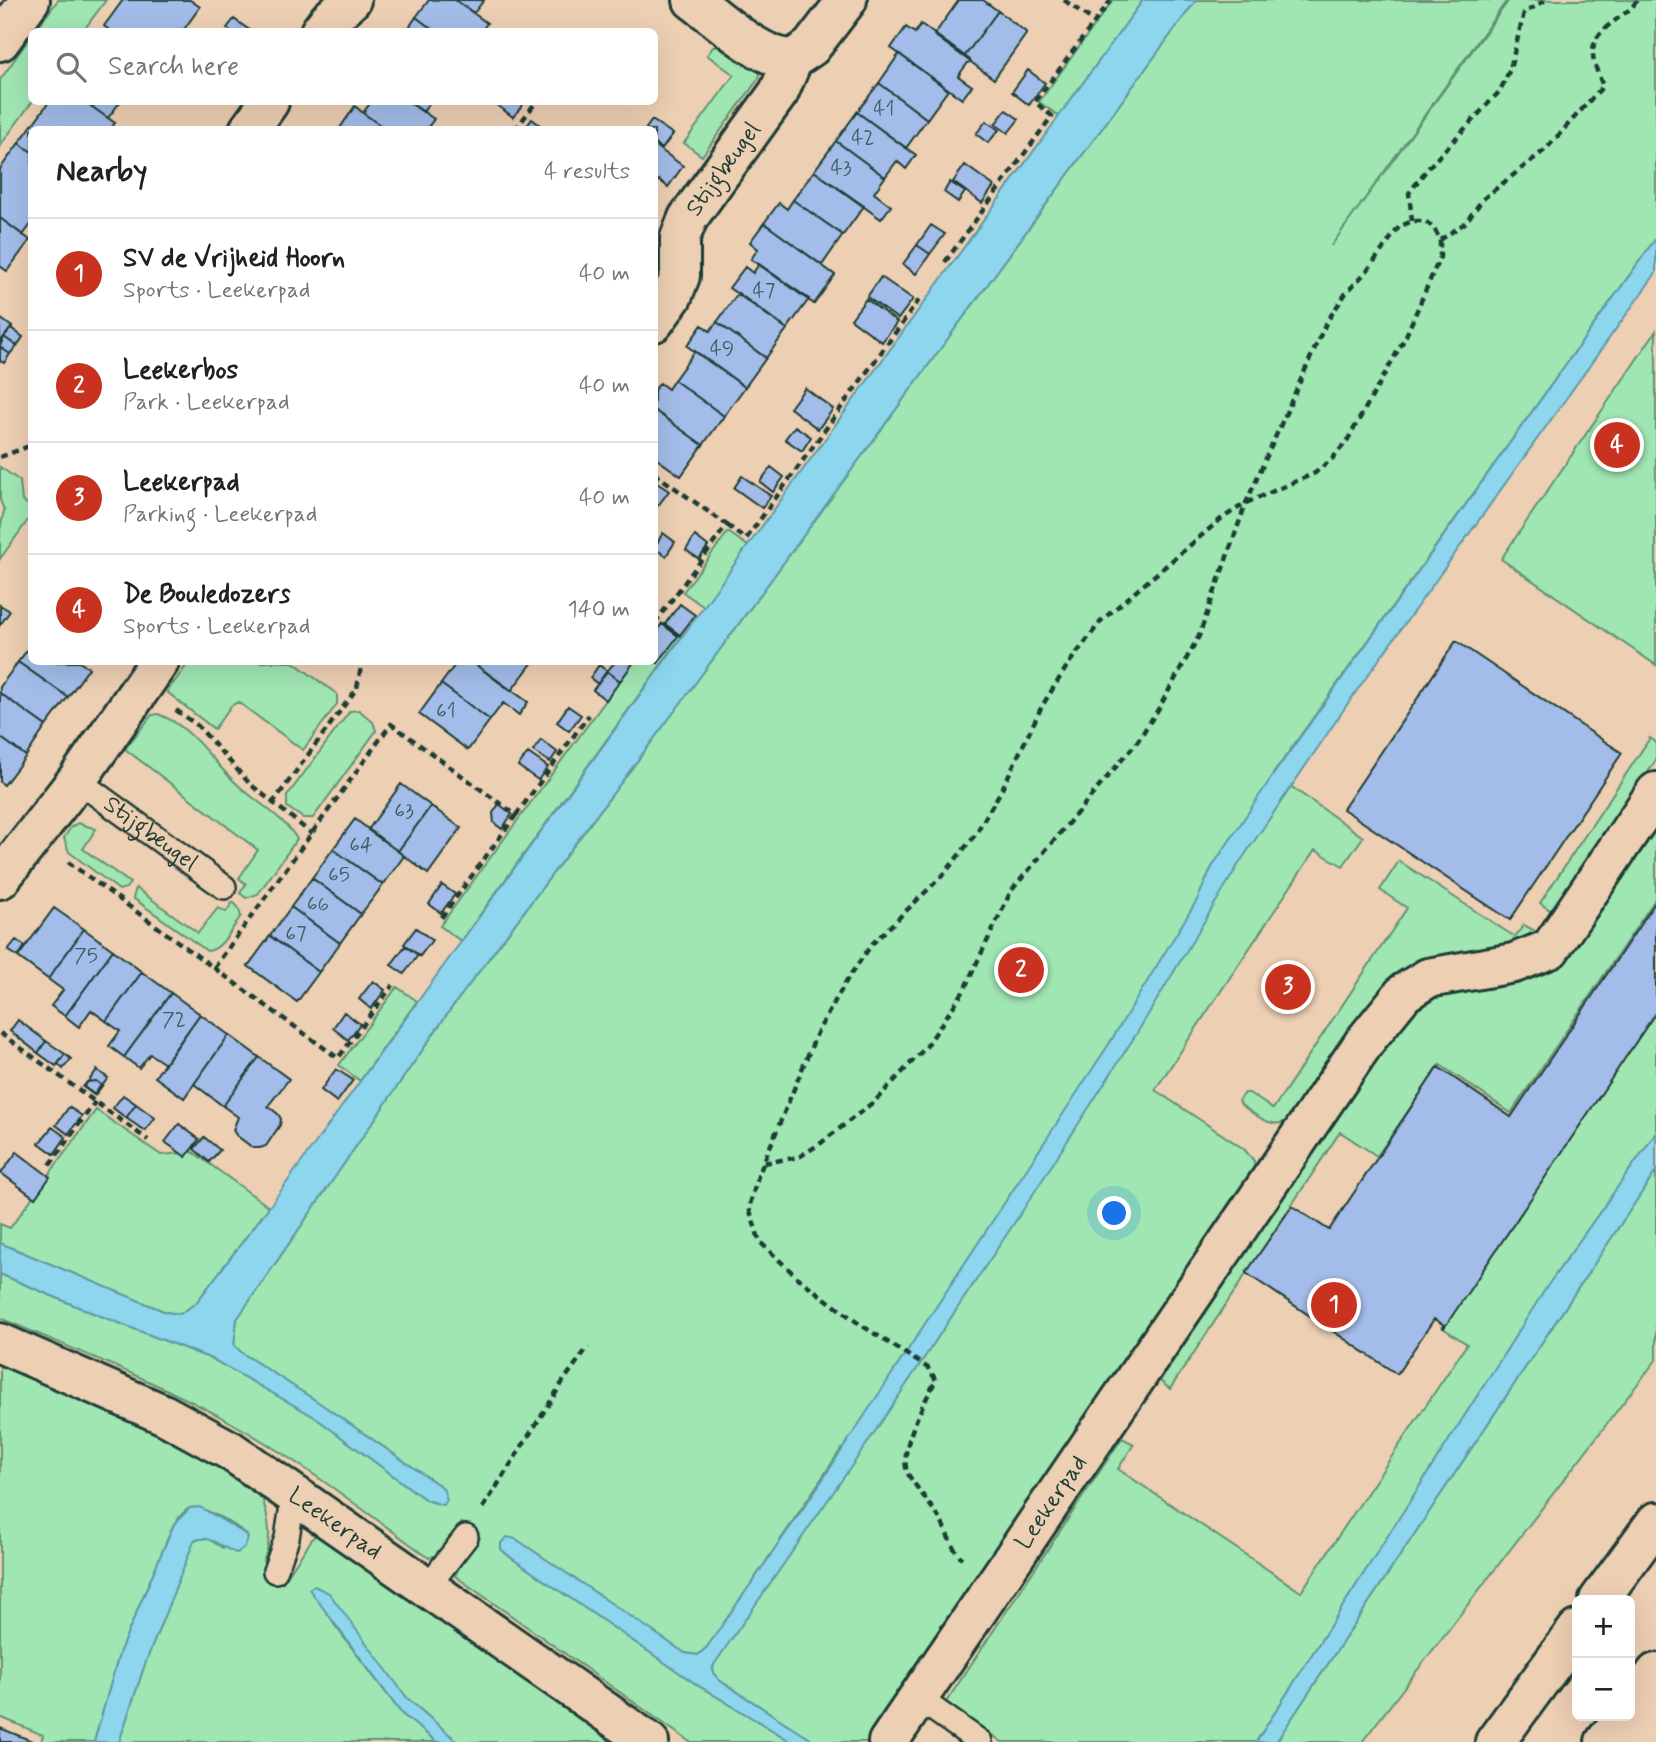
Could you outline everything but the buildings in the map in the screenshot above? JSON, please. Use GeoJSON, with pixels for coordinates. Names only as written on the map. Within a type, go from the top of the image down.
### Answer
{"type":"FeatureCollection","features":[{"type":"Feature","properties":{"kind":"main road"},"geometry":{"type":"LineString","coordinates":[[0,41],[30,0]]}},
{"type":"Feature","properties":{"kind":"main road"},"geometry":{"type":"LineString","coordinates":[[323,28],[351,0]]}},
{"type":"Feature","properties":{"kind":"main road"},"geometry":{"type":"LineString","coordinates":[[693,0],[763,51],[781,59],[793,59]]}},
{"type":"Feature","properties":{"kind":"main road","name":"Stijgbeugel"},"geometry":{"type":"LineString","coordinates":[[658,317],[673,297],[680,276],[680,238],[688,218],[779,92],[793,59],[811,47],[847,0]]}},
{"type":"Feature","properties":{"kind":"main road"},"geometry":{"type":"LineString","coordinates":[[252,126],[267,105]]}},
{"type":"Feature","properties":{"kind":"main road","name":"Stijgbeugel"},"geometry":{"type":"LineString","coordinates":[[0,880],[77,780],[151,673]]}},
{"type":"Feature","properties":{"kind":"main road","name":"Leekerpad"},"geometry":{"type":"LineString","coordinates":[[888,1742],[1364,1041],[1404,993],[1428,978],[1514,963],[1550,949],[1656,792]]}},
{"type":"Feature","properties":{"kind":"main road","name":"Leekerpad"},"geometry":{"type":"LineString","coordinates":[[0,1343],[165,1415],[232,1451],[649,1742]]}},
{"type":"Feature","properties":{"kind":"main road"},"geometry":{"type":"LineString","coordinates":[[1603,1595],[1656,1522]]}},
{"type":"Feature","properties":{"kind":"main road"},"geometry":{"type":"LineString","coordinates":[[1495,1742],[1572,1637]]}},
{"type":"Feature","properties":{"kind":"main road"},"geometry":{"type":"LineString","coordinates":[[1635,1702],[1656,1673]]}},
{"type":"Feature","properties":{"kind":"main road"},"geometry":{"type":"LineString","coordinates":[[1637,1742],[1656,1704]]}},
{"type":"Feature","properties":{"kind":"main road"},"geometry":{"type":"LineString","coordinates":[[1605,1742],[1621,1721]]}},
{"type":"Feature","properties":{"kind":"lane","name":"Stijgbeugel"},"geometry":{"type":"LineString","coordinates":[[77,780],[224,887]]}},
{"type":"Feature","properties":{"kind":"lane"},"geometry":{"type":"LineString","coordinates":[[275,1571],[287,1538],[294,1493]]}},
{"type":"Feature","properties":{"kind":"lane"},"geometry":{"type":"LineString","coordinates":[[428,1586],[466,1536]]}},
{"type":"Feature","properties":{"kind":"lane"},"geometry":{"type":"LineString","coordinates":[[918,1698],[981,1742]]}},
{"type":"Feature","properties":{"kind":"path"},"geometry":{"type":"LineString","coordinates":[[1064,0],[1095,22]]}},
{"type":"Feature","properties":{"kind":"path"},"geometry":{"type":"LineString","coordinates":[[946,262],[1052,116],[1035,102],[1111,0]]}},
{"type":"Feature","properties":{"kind":"path"},"geometry":{"type":"LineString","coordinates":[[1412,221],[1409,193],[1428,168],[1500,91],[1510,69],[1524,13],[1546,0]]}},
{"type":"Feature","properties":{"kind":"path"},"geometry":{"type":"LineString","coordinates":[[1440,240],[1465,223],[1483,199],[1546,149],[1603,86],[1595,66],[1593,48],[1599,31],[1633,8],[1637,0]]}},
{"type":"Feature","properties":{"kind":"path"},"geometry":{"type":"LineString","coordinates":[[518,126],[534,105]]}},
{"type":"Feature","properties":{"kind":"path"},"geometry":{"type":"LineString","coordinates":[[764,1163],[799,1157],[821,1143],[876,1100],[926,1047],[963,992],[1011,891],[1137,742],[1199,636],[1246,503],[1326,323],[1346,293],[1367,271],[1399,227],[1412,221],[1425,221],[1434,228],[1440,240],[1440,257],[1405,338],[1347,441],[1332,459],[1315,472],[1246,503],[1221,519],[1102,620],[1069,663],[1042,706],[1002,789],[975,835],[944,874],[872,944],[848,978],[817,1033],[764,1163],[749,1208],[760,1242],[798,1278],[858,1323],[928,1368],[936,1380],[917,1418],[907,1454],[908,1472],[946,1528],[955,1551],[997,1583]]}},
{"type":"Feature","properties":{"kind":"path"},"geometry":{"type":"LineString","coordinates":[[658,476],[746,539],[919,300]]}},
{"type":"Feature","properties":{"kind":"path"},"geometry":{"type":"LineString","coordinates":[[0,457],[28,446]]}},
{"type":"Feature","properties":{"kind":"path"},"geometry":{"type":"LineString","coordinates":[[658,619],[727,525]]}},
{"type":"Feature","properties":{"kind":"path"},"geometry":{"type":"LineString","coordinates":[[272,804],[357,688],[361,665]]}},
{"type":"Feature","properties":{"kind":"path"},"geometry":{"type":"LineString","coordinates":[[151,673],[250,784],[312,834]]}},
{"type":"Feature","properties":{"kind":"path"},"geometry":{"type":"LineString","coordinates":[[439,921],[589,715]]}},
{"type":"Feature","properties":{"kind":"path"},"geometry":{"type":"LineString","coordinates":[[214,968],[391,724],[516,816]]}},
{"type":"Feature","properties":{"kind":"path"},"geometry":{"type":"LineString","coordinates":[[33,836],[338,1058],[393,985]]}},
{"type":"Feature","properties":{"kind":"path"},"geometry":{"type":"LineString","coordinates":[[0,1033],[148,1140]]}},
{"type":"Feature","properties":{"kind":"path"},"geometry":{"type":"LineString","coordinates":[[50,1165],[95,1102]]}},
{"type":"Feature","properties":{"kind":"path"},"geometry":{"type":"LineString","coordinates":[[466,1536],[564,1380],[588,1347]]}},
{"type":"Feature","properties":{"kind":"green space"},"geometry":{"type":"Polygon","coordinates":[[[58,0],[106,0],[85,28],[37,28],[58,0]]]}},
{"type":"Feature","properties":{"kind":"green space"},"geometry":{"type":"Polygon","coordinates":[[[1113,0],[1143,0],[1059,116],[1039,102],[1113,0]]]}},
{"type":"Feature","properties":{"kind":"green space"},"geometry":{"type":"Polygon","coordinates":[[[1196,0],[1507,0],[1331,246],[1509,0],[1656,0],[1656,238],[1273,774],[1363,837],[1343,866],[1315,850],[1155,1090],[1244,1149],[1254,1161],[1255,1169],[871,1742],[815,1742],[719,1680],[713,1669],[718,1657],[838,1484],[842,1448],[731,1614],[698,1655],[685,1653],[501,1549],[699,1686],[792,1742],[690,1742],[455,1576],[465,1555],[480,1538],[462,1523],[443,1548],[429,1558],[308,1470],[232,1423],[147,1380],[0,1318],[0,1274],[212,1359],[313,1416],[426,1500],[440,1504],[443,1488],[242,1353],[234,1345],[237,1319],[450,1010],[683,700],[1196,0]]]}},
{"type":"Feature","properties":{"kind":"green space"},"geometry":{"type":"Polygon","coordinates":[[[28,40],[30,105],[0,146],[0,80],[28,40]]]}},
{"type":"Feature","properties":{"kind":"green space"},"geometry":{"type":"Polygon","coordinates":[[[723,43],[760,73],[702,156],[684,143],[734,75],[707,55],[713,47],[723,43]]]}},
{"type":"Feature","properties":{"kind":"green space"},"geometry":{"type":"Polygon","coordinates":[[[1656,331],[1656,665],[1501,559],[1656,331]]]}},
{"type":"Feature","properties":{"kind":"green space"},"geometry":{"type":"Polygon","coordinates":[[[0,467],[20,481],[22,501],[28,505],[28,520],[0,559],[0,530],[4,510],[0,500],[0,467]]]}},
{"type":"Feature","properties":{"kind":"green space"},"geometry":{"type":"Polygon","coordinates":[[[728,532],[748,546],[704,607],[683,592],[728,532]]]}},
{"type":"Feature","properties":{"kind":"green space"},"geometry":{"type":"Polygon","coordinates":[[[662,623],[681,637],[461,941],[440,926],[632,665],[658,665],[658,629],[662,623]]]}},
{"type":"Feature","properties":{"kind":"green space"},"geometry":{"type":"Polygon","coordinates":[[[187,665],[297,665],[337,694],[337,704],[303,750],[238,702],[231,706],[214,729],[167,692],[187,665]]]}},
{"type":"Feature","properties":{"kind":"green space"},"geometry":{"type":"Polygon","coordinates":[[[359,710],[373,722],[376,731],[313,818],[303,818],[287,807],[287,796],[350,711],[359,710]]]}},
{"type":"Feature","properties":{"kind":"green space"},"geometry":{"type":"Polygon","coordinates":[[[158,714],[192,736],[228,776],[277,817],[297,839],[258,894],[246,898],[240,893],[246,884],[239,878],[258,850],[125,749],[152,715],[158,714]]]}},
{"type":"Feature","properties":{"kind":"green space"},"geometry":{"type":"Polygon","coordinates":[[[1650,738],[1656,742],[1656,760],[1554,913],[1540,903],[1650,738]]]}},
{"type":"Feature","properties":{"kind":"green space"},"geometry":{"type":"Polygon","coordinates":[[[1656,820],[1656,898],[1511,1113],[1440,1065],[1377,1156],[1340,1132],[1170,1389],[1160,1381],[1398,1023],[1428,997],[1505,979],[1656,820]]]}},
{"type":"Feature","properties":{"kind":"green space"},"geometry":{"type":"Polygon","coordinates":[[[78,823],[96,829],[83,849],[130,883],[126,888],[119,890],[69,852],[64,838],[71,827],[78,823]]]}},
{"type":"Feature","properties":{"kind":"green space"},"geometry":{"type":"Polygon","coordinates":[[[1399,861],[1515,937],[1524,925],[1535,931],[1515,942],[1454,954],[1384,988],[1368,1005],[1291,1120],[1270,1123],[1264,1120],[1241,1105],[1239,1100],[1245,1093],[1249,1093],[1273,1109],[1407,908],[1380,890],[1399,861]]]}},
{"type":"Feature","properties":{"kind":"green space"},"geometry":{"type":"Polygon","coordinates":[[[136,888],[198,933],[218,908],[226,912],[233,902],[241,916],[222,943],[207,951],[133,898],[136,888]]]}},
{"type":"Feature","properties":{"kind":"green space"},"geometry":{"type":"Polygon","coordinates":[[[397,987],[417,1001],[360,1081],[339,1065],[397,987]]]}},
{"type":"Feature","properties":{"kind":"green space"},"geometry":{"type":"Polygon","coordinates":[[[1656,1012],[1656,1133],[1548,1286],[1256,1742],[1002,1742],[946,1702],[1122,1438],[1134,1444],[1118,1469],[1301,1592],[1467,1344],[1443,1328],[1656,1012]]]}},
{"type":"Feature","properties":{"kind":"green space"},"geometry":{"type":"Polygon","coordinates":[[[96,1110],[161,1155],[193,1152],[269,1207],[196,1303],[180,1314],[166,1312],[0,1243],[0,1224],[10,1228],[96,1110]]]}},
{"type":"Feature","properties":{"kind":"green space"},"geometry":{"type":"Polygon","coordinates":[[[1656,1171],[1656,1360],[1362,1742],[1276,1742],[1656,1171]]]}},
{"type":"Feature","properties":{"kind":"green space"},"geometry":{"type":"Polygon","coordinates":[[[0,1358],[138,1417],[259,1490],[265,1507],[269,1535],[263,1561],[283,1582],[321,1526],[626,1742],[458,1742],[408,1699],[369,1649],[333,1623],[402,1714],[437,1742],[119,1742],[145,1664],[194,1541],[205,1537],[223,1548],[248,1538],[221,1518],[196,1508],[185,1511],[174,1524],[120,1651],[94,1742],[41,1742],[43,1735],[0,1717],[0,1358]]]}},
{"type":"Feature","properties":{"kind":"water"},"geometry":{"type":"Polygon","coordinates":[[[1143,0],[1196,0],[683,700],[450,1010],[237,1319],[234,1345],[242,1353],[443,1488],[447,1500],[443,1505],[426,1500],[313,1416],[212,1359],[0,1274],[0,1243],[166,1312],[180,1314],[196,1303],[269,1207],[1143,0]]]}},
{"type":"Feature","properties":{"kind":"water"},"geometry":{"type":"Polygon","coordinates":[[[1656,238],[1656,273],[1353,696],[1240,862],[1137,1033],[1019,1216],[864,1448],[713,1666],[713,1673],[719,1680],[815,1742],[792,1742],[699,1686],[510,1557],[501,1549],[501,1543],[507,1537],[516,1539],[685,1653],[698,1655],[707,1647],[811,1497],[1107,1047],[1197,900],[1212,867],[1273,775],[1656,238]]]}},
{"type":"Feature","properties":{"kind":"water"},"geometry":{"type":"Polygon","coordinates":[[[1656,1133],[1656,1171],[1276,1742],[1256,1742],[1548,1285],[1656,1133]]]}},
{"type":"Feature","properties":{"kind":"water"},"geometry":{"type":"Polygon","coordinates":[[[200,1507],[247,1535],[247,1543],[236,1553],[210,1540],[194,1541],[145,1664],[119,1742],[94,1742],[120,1651],[174,1524],[190,1508],[200,1507]]]}},
{"type":"Feature","properties":{"kind":"water"},"geometry":{"type":"Polygon","coordinates":[[[314,1586],[329,1593],[408,1699],[458,1742],[437,1742],[402,1714],[309,1589],[314,1586]]]}},
{"type":"Feature","properties":{"kind":"place","name":"De Bouledozers"},"geometry":{"type":"Point","coordinates":[1617,445]}},
{"type":"Feature","properties":{"kind":"place","name":"Leekerbos"},"geometry":{"type":"Point","coordinates":[1021,970]}},
{"type":"Feature","properties":{"kind":"place","name":"Leekerpad"},"geometry":{"type":"Point","coordinates":[1288,987]}},
{"type":"Feature","properties":{"kind":"place","name":"SV de Vrijheid Hoorn"},"geometry":{"type":"Point","coordinates":[1334,1305]}}]}
